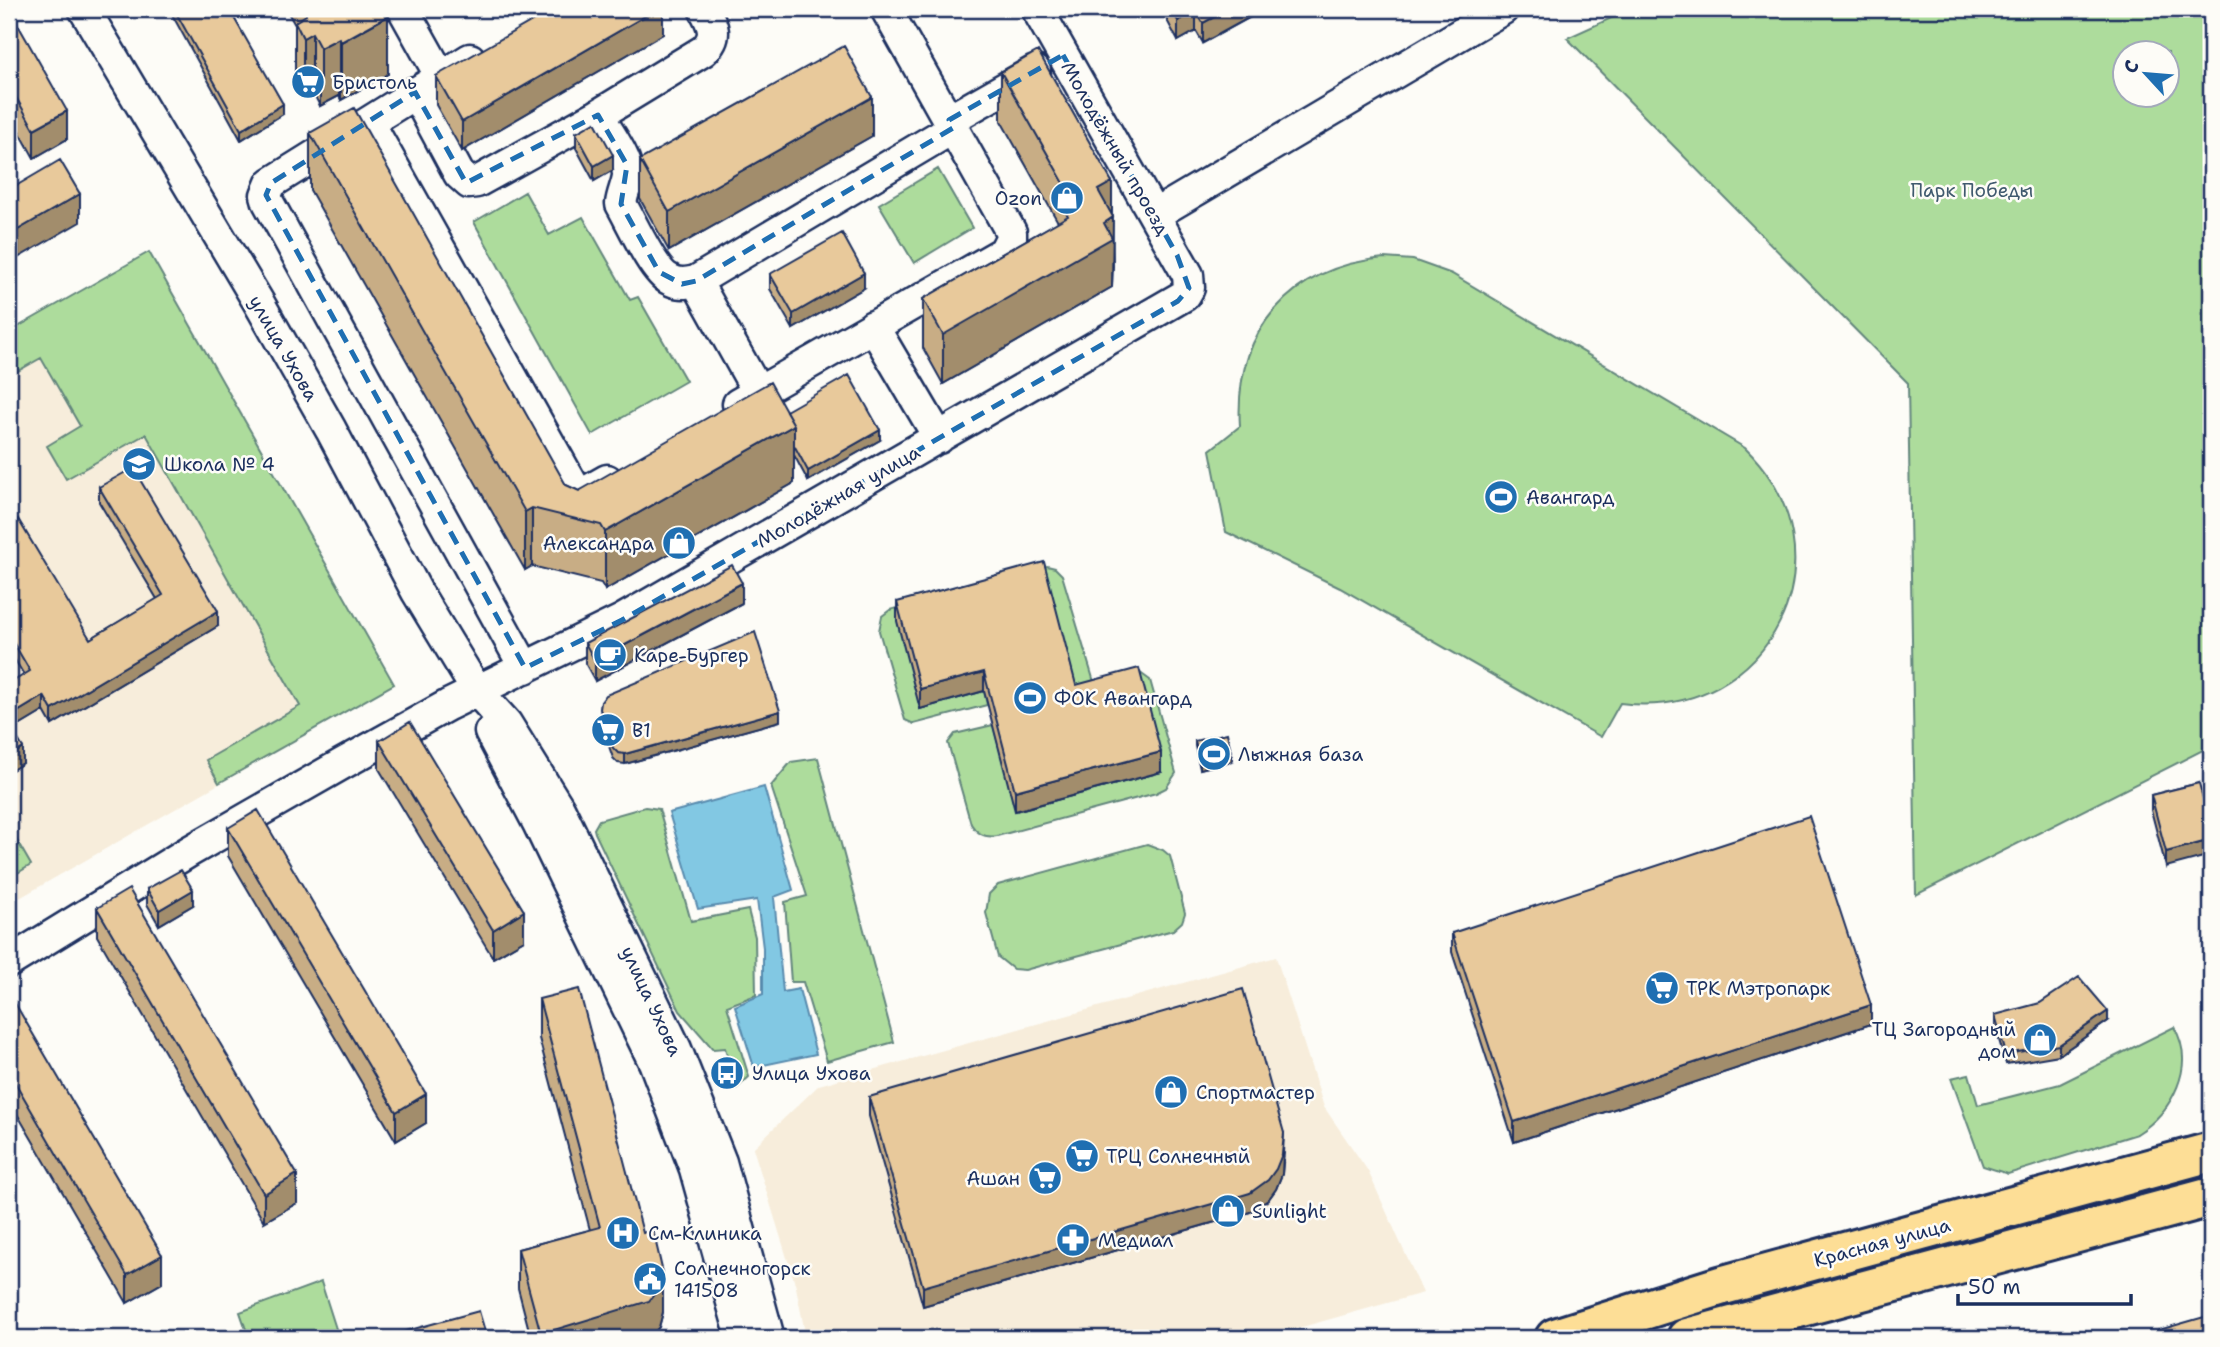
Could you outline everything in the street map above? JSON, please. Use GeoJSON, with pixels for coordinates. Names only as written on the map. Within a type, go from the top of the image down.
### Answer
{"type":"FeatureCollection","features":[{"type":"Feature","properties":{"kind":"highway","name":"Красная улица"},"geometry":{"type":"LineString","coordinates":[[1555,1338],[1720,1286],[2211,1152]]}},
{"type":"Feature","properties":{"kind":"highway"},"geometry":{"type":"LineString","coordinates":[[1687,1338],[2211,1197]]}},
{"type":"Feature","properties":{"kind":"street","name":"улица Ухова"},"geometry":{"type":"LineString","coordinates":[[85,9],[259,303],[418,592],[477,691],[506,723],[560,810],[676,1049],[722,1161],[769,1338]]}},
{"type":"Feature","properties":{"kind":"street"},"geometry":{"type":"LineString","coordinates":[[403,9],[441,77]]}},
{"type":"Feature","properties":{"kind":"street"},"geometry":{"type":"LineString","coordinates":[[415,93],[459,174],[469,183],[477,182],[598,115],[710,46],[714,38],[713,29],[704,9]]}},
{"type":"Feature","properties":{"kind":"street"},"geometry":{"type":"LineString","coordinates":[[712,419],[1004,252],[1009,246],[1011,232],[886,9]]}},
{"type":"Feature","properties":{"kind":"street","name":"Молодёжный проезд"},"geometry":{"type":"LineString","coordinates":[[1037,9],[1188,275],[1189,289]]}},
{"type":"Feature","properties":{"kind":"street"},"geometry":{"type":"LineString","coordinates":[[1154,215],[1503,9]]}},
{"type":"Feature","properties":{"kind":"street"},"geometry":{"type":"LineString","coordinates":[[498,43],[271,183],[266,195],[525,668]]}},
{"type":"Feature","properties":{"kind":"street"},"geometry":{"type":"LineString","coordinates":[[598,115],[626,165],[628,177],[621,204],[659,272],[682,284],[696,281],[1063,55]]}},
{"type":"Feature","properties":{"kind":"street"},"geometry":{"type":"LineString","coordinates":[[369,122],[577,492],[584,493],[631,466]]}},
{"type":"Feature","properties":{"kind":"street"},"geometry":{"type":"LineString","coordinates":[[696,281],[758,392]]}},
{"type":"Feature","properties":{"kind":"street","name":"Молодёжная улица"},"geometry":{"type":"LineString","coordinates":[[9,962],[190,851],[342,764],[477,691],[622,620],[1178,301],[1189,289]]}},
{"type":"Feature","properties":{"kind":"street"},"geometry":{"type":"LineString","coordinates":[[873,326],[939,438]]}},
{"type":"Feature","properties":{"kind":"street","name":"улица Ухова"},"geometry":{"type":"LineString","coordinates":[[477,691],[491,733],[599,947],[674,1109],[713,1227],[743,1338]]}},
{"type":"Feature","properties":{"kind":"highlighted area"},"geometry":{"type":"Polygon","coordinates":[[[1063,55],[1177,255],[1189,288],[1178,301],[622,620],[525,668],[266,195],[271,183],[415,92],[466,183],[598,115],[627,165],[621,204],[659,272],[682,284],[696,281],[953,128],[949,120],[1063,55]]]}},
{"type":"Feature","properties":{"kind":"shaded area","name":"Школа № 4"},"geometry":{"type":"Polygon","coordinates":[[[149,252],[394,684],[9,904],[9,332],[149,252]]]}},
{"type":"Feature","properties":{"kind":"shaded area"},"geometry":{"type":"Polygon","coordinates":[[[1276,957],[1324,1107],[1368,1171],[1423,1293],[1263,1338],[806,1338],[796,1287],[753,1148],[819,1085],[1276,957]]]}},
{"type":"Feature","properties":{"kind":"green space","name":"Парк Победы"},"geometry":{"type":"Polygon","coordinates":[[[1631,9],[2195,9],[2211,27],[2211,746],[1916,895],[1908,383],[1567,38],[1631,9]]]}},
{"type":"Feature","properties":{"kind":"green space"},"geometry":{"type":"Polygon","coordinates":[[[938,169],[972,228],[914,263],[879,204],[938,169]]]}},
{"type":"Feature","properties":{"kind":"green space"},"geometry":{"type":"Polygon","coordinates":[[[525,192],[549,235],[583,217],[630,300],[638,297],[686,381],[592,435],[474,222],[525,192]]]}},
{"type":"Feature","properties":{"kind":"green space"},"geometry":{"type":"Polygon","coordinates":[[[149,252],[394,684],[219,783],[206,760],[300,706],[146,434],[66,479],[47,446],[80,426],[41,358],[9,376],[9,332],[149,252]]]}},
{"type":"Feature","properties":{"kind":"green space","name":"Авангард"},"geometry":{"type":"Polygon","coordinates":[[[1384,258],[1413,260],[1452,274],[1745,448],[1777,490],[1792,535],[1793,580],[1780,622],[1754,659],[1718,686],[1673,702],[1620,703],[1601,737],[1340,588],[1226,532],[1210,450],[1240,426],[1241,392],[1247,361],[1258,333],[1274,310],[1296,290],[1321,275],[1351,264],[1384,258]]]}},
{"type":"Feature","properties":{"kind":"green space"},"geometry":{"type":"Polygon","coordinates":[[[1047,566],[1055,568],[1062,575],[1094,682],[1139,672],[1150,680],[1176,773],[1166,788],[1156,793],[997,836],[986,836],[971,824],[948,743],[955,734],[993,725],[1016,811],[1161,772],[1139,688],[984,691],[987,705],[914,724],[905,720],[879,631],[882,616],[890,610],[1047,566]]]}},
{"type":"Feature","properties":{"kind":"green space"},"geometry":{"type":"Polygon","coordinates":[[[818,758],[894,1042],[827,1061],[803,982],[791,982],[785,902],[807,896],[771,786],[791,762],[818,758]]]}},
{"type":"Feature","properties":{"kind":"green space"},"geometry":{"type":"Polygon","coordinates":[[[645,807],[659,809],[691,921],[748,910],[755,937],[756,995],[727,1006],[749,1077],[737,1088],[725,1048],[713,1049],[680,1011],[595,833],[594,829],[599,820],[645,807]]]}},
{"type":"Feature","properties":{"kind":"green space"},"geometry":{"type":"Polygon","coordinates":[[[12,832],[31,865],[9,878],[9,834],[12,832]]]}},
{"type":"Feature","properties":{"kind":"green space"},"geometry":{"type":"Polygon","coordinates":[[[1147,844],[1170,856],[1185,913],[1182,922],[1173,930],[1025,970],[1013,969],[998,957],[986,913],[989,894],[998,885],[1147,844]]]}},
{"type":"Feature","properties":{"kind":"green space"},"geometry":{"type":"Polygon","coordinates":[[[2174,1027],[2183,1057],[2182,1072],[2170,1101],[2150,1125],[2137,1134],[2008,1174],[1983,1166],[1951,1078],[1969,1074],[1978,1105],[2060,1084],[2174,1027]]]}},
{"type":"Feature","properties":{"kind":"green space"},"geometry":{"type":"Polygon","coordinates":[[[321,1282],[337,1332],[317,1338],[249,1338],[240,1312],[321,1282]]]}},
{"type":"Feature","properties":{"kind":"water"},"geometry":{"type":"Polygon","coordinates":[[[764,787],[793,890],[774,897],[783,992],[799,989],[816,1054],[754,1067],[735,1006],[763,994],[763,948],[757,900],[698,909],[669,813],[764,787]]]}},
{"type":"Feature","properties":{"kind":"building"},"geometry":{"type":"Polygon","coordinates":[[[9,9],[67,111],[34,129],[9,85],[9,9]]]}},
{"type":"Feature","properties":{"kind":"building"},"geometry":{"type":"Polygon","coordinates":[[[174,9],[229,9],[283,104],[241,130],[174,9]]]}},
{"type":"Feature","properties":{"kind":"building"},"geometry":{"type":"Polygon","coordinates":[[[306,9],[385,9],[388,16],[341,42],[339,38],[320,48],[312,33],[303,38],[295,22],[306,15],[306,9]]]}},
{"type":"Feature","properties":{"kind":"building"},"geometry":{"type":"Polygon","coordinates":[[[553,9],[657,9],[462,122],[436,76],[553,9]]]}},
{"type":"Feature","properties":{"kind":"building"},"geometry":{"type":"Polygon","coordinates":[[[1171,9],[1229,9],[1203,23],[1196,11],[1178,21],[1171,9]]]}},
{"type":"Feature","properties":{"kind":"building"},"geometry":{"type":"Polygon","coordinates":[[[844,46],[872,97],[669,212],[640,160],[844,46]]]}},
{"type":"Feature","properties":{"kind":"building"},"geometry":{"type":"Polygon","coordinates":[[[1038,51],[1112,182],[1098,190],[1113,217],[1104,223],[1112,238],[943,335],[923,299],[1068,216],[1059,201],[1070,194],[1001,72],[1038,51]]]}},
{"type":"Feature","properties":{"kind":"building"},"geometry":{"type":"Polygon","coordinates":[[[354,108],[566,485],[579,491],[770,382],[794,425],[605,532],[601,525],[532,508],[525,512],[310,133],[354,108]]]}},
{"type":"Feature","properties":{"kind":"building"},"geometry":{"type":"Polygon","coordinates":[[[595,122],[613,155],[594,166],[576,133],[595,122]]]}},
{"type":"Feature","properties":{"kind":"building"},"geometry":{"type":"Polygon","coordinates":[[[60,160],[80,194],[9,235],[9,190],[60,160]]]}},
{"type":"Feature","properties":{"kind":"building"},"geometry":{"type":"Polygon","coordinates":[[[842,233],[864,273],[793,314],[770,274],[842,233]]]}},
{"type":"Feature","properties":{"kind":"building"},"geometry":{"type":"Polygon","coordinates":[[[849,375],[880,430],[808,471],[794,445],[794,425],[786,411],[849,375]]]}},
{"type":"Feature","properties":{"kind":"building"},"geometry":{"type":"Polygon","coordinates":[[[133,468],[218,611],[52,710],[44,696],[9,717],[9,684],[30,671],[9,635],[9,525],[18,519],[90,639],[163,595],[99,487],[133,468]]]}},
{"type":"Feature","properties":{"kind":"building","name":"ФОК Авангард"},"geometry":{"type":"Polygon","coordinates":[[[1044,562],[1076,685],[1139,668],[1161,752],[1015,791],[984,672],[920,689],[897,602],[1044,562]]]}},
{"type":"Feature","properties":{"kind":"building"},"geometry":{"type":"Polygon","coordinates":[[[732,565],[742,583],[595,661],[585,643],[732,565]]]}},
{"type":"Feature","properties":{"kind":"building"},"geometry":{"type":"Polygon","coordinates":[[[755,632],[780,711],[625,754],[618,753],[613,748],[600,709],[606,695],[755,632]]]}},
{"type":"Feature","properties":{"kind":"building"},"geometry":{"type":"Polygon","coordinates":[[[410,722],[524,911],[493,930],[379,741],[410,722]]]}},
{"type":"Feature","properties":{"kind":"building"},"geometry":{"type":"Polygon","coordinates":[[[9,724],[23,748],[9,757],[9,724]]]}},
{"type":"Feature","properties":{"kind":"building","name":"Лыжная база"},"geometry":{"type":"Polygon","coordinates":[[[1227,733],[1232,756],[1200,764],[1195,741],[1227,733]]]}},
{"type":"Feature","properties":{"kind":"building"},"geometry":{"type":"Polygon","coordinates":[[[2199,783],[2211,840],[2166,852],[2151,795],[2199,783]]]}},
{"type":"Feature","properties":{"kind":"building"},"geometry":{"type":"Polygon","coordinates":[[[258,810],[426,1094],[396,1112],[228,828],[258,810]]]}},
{"type":"Feature","properties":{"kind":"building","name":"ТРК Мэтропарк"},"geometry":{"type":"Polygon","coordinates":[[[1809,816],[1871,1005],[1514,1122],[1452,933],[1809,816]]]}},
{"type":"Feature","properties":{"kind":"building"},"geometry":{"type":"Polygon","coordinates":[[[181,870],[193,890],[159,910],[147,889],[181,870]]]}},
{"type":"Feature","properties":{"kind":"building"},"geometry":{"type":"Polygon","coordinates":[[[129,889],[297,1174],[264,1194],[97,908],[129,889]]]}},
{"type":"Feature","properties":{"kind":"building","name":"ТЦ Загородный дом"},"geometry":{"type":"Polygon","coordinates":[[[2079,977],[2108,1011],[2059,1045],[2006,1054],[1995,1015],[2040,1003],[2079,977]]]}},
{"type":"Feature","properties":{"kind":"building"},"geometry":{"type":"Polygon","coordinates":[[[579,989],[643,1233],[653,1230],[663,1273],[659,1288],[649,1301],[541,1334],[518,1249],[600,1227],[539,999],[579,989]]]}},
{"type":"Feature","properties":{"kind":"building","name":"ТРЦ Солнечный"},"geometry":{"type":"Polygon","coordinates":[[[1243,989],[1284,1133],[1282,1154],[1268,1180],[1250,1193],[923,1287],[869,1097],[1243,989]]]}},
{"type":"Feature","properties":{"kind":"building"},"geometry":{"type":"Polygon","coordinates":[[[9,993],[162,1255],[127,1275],[9,1072],[9,993]]]}},
{"type":"Feature","properties":{"kind":"building"},"geometry":{"type":"Polygon","coordinates":[[[479,1311],[487,1338],[381,1338],[479,1311]]]}},
{"type":"Feature","properties":{"kind":"building"},"geometry":{"type":"Polygon","coordinates":[[[2211,1315],[2211,1338],[2161,1338],[2159,1330],[2211,1315]]]}},
{"type":"Feature","properties":{"kind":"place","name":"Бристоль"},"geometry":{"type":"Point","coordinates":[308,82]}},
{"type":"Feature","properties":{"kind":"place","name":"Ozon"},"geometry":{"type":"Point","coordinates":[1067,198]}},
{"type":"Feature","properties":{"kind":"place","name":"Школа № 4"},"geometry":{"type":"Point","coordinates":[139,464]}},
{"type":"Feature","properties":{"kind":"place","name":"Авангард"},"geometry":{"type":"Point","coordinates":[1501,497]}},
{"type":"Feature","properties":{"kind":"place","name":"Александра"},"geometry":{"type":"Point","coordinates":[679,543]}},
{"type":"Feature","properties":{"kind":"place","name":"Каре-Бургер"},"geometry":{"type":"Point","coordinates":[610,655]}},
{"type":"Feature","properties":{"kind":"place","name":"ФОК Авангард"},"geometry":{"type":"Point","coordinates":[1030,698]}},
{"type":"Feature","properties":{"kind":"place","name":"В1"},"geometry":{"type":"Point","coordinates":[608,730]}},
{"type":"Feature","properties":{"kind":"place","name":"Лыжная база"},"geometry":{"type":"Point","coordinates":[1214,754]}},
{"type":"Feature","properties":{"kind":"place","name":"ТРК Мэтропарк"},"geometry":{"type":"Point","coordinates":[1662,988]}},
{"type":"Feature","properties":{"kind":"place","name":"ТЦ Загородный дом"},"geometry":{"type":"Point","coordinates":[2040,1040]}},
{"type":"Feature","properties":{"kind":"place","name":"Улица Ухова"},"geometry":{"type":"Point","coordinates":[727,1073]}},
{"type":"Feature","properties":{"kind":"place","name":"Спортмастер"},"geometry":{"type":"Point","coordinates":[1171,1092]}},
{"type":"Feature","properties":{"kind":"place","name":"ТРЦ Солнечный"},"geometry":{"type":"Point","coordinates":[1082,1156]}},
{"type":"Feature","properties":{"kind":"place","name":"Ашан"},"geometry":{"type":"Point","coordinates":[1045,1178]}},
{"type":"Feature","properties":{"kind":"place","name":"Sunlight"},"geometry":{"type":"Point","coordinates":[1228,1211]}},
{"type":"Feature","properties":{"kind":"place","name":"См-Клиника"},"geometry":{"type":"Point","coordinates":[623,1233]}},
{"type":"Feature","properties":{"kind":"place","name":"Медиал"},"geometry":{"type":"Point","coordinates":[1073,1240]}},
{"type":"Feature","properties":{"kind":"place","name":"Солнечногорск 141508"},"geometry":{"type":"Point","coordinates":[650,1279]}}]}
